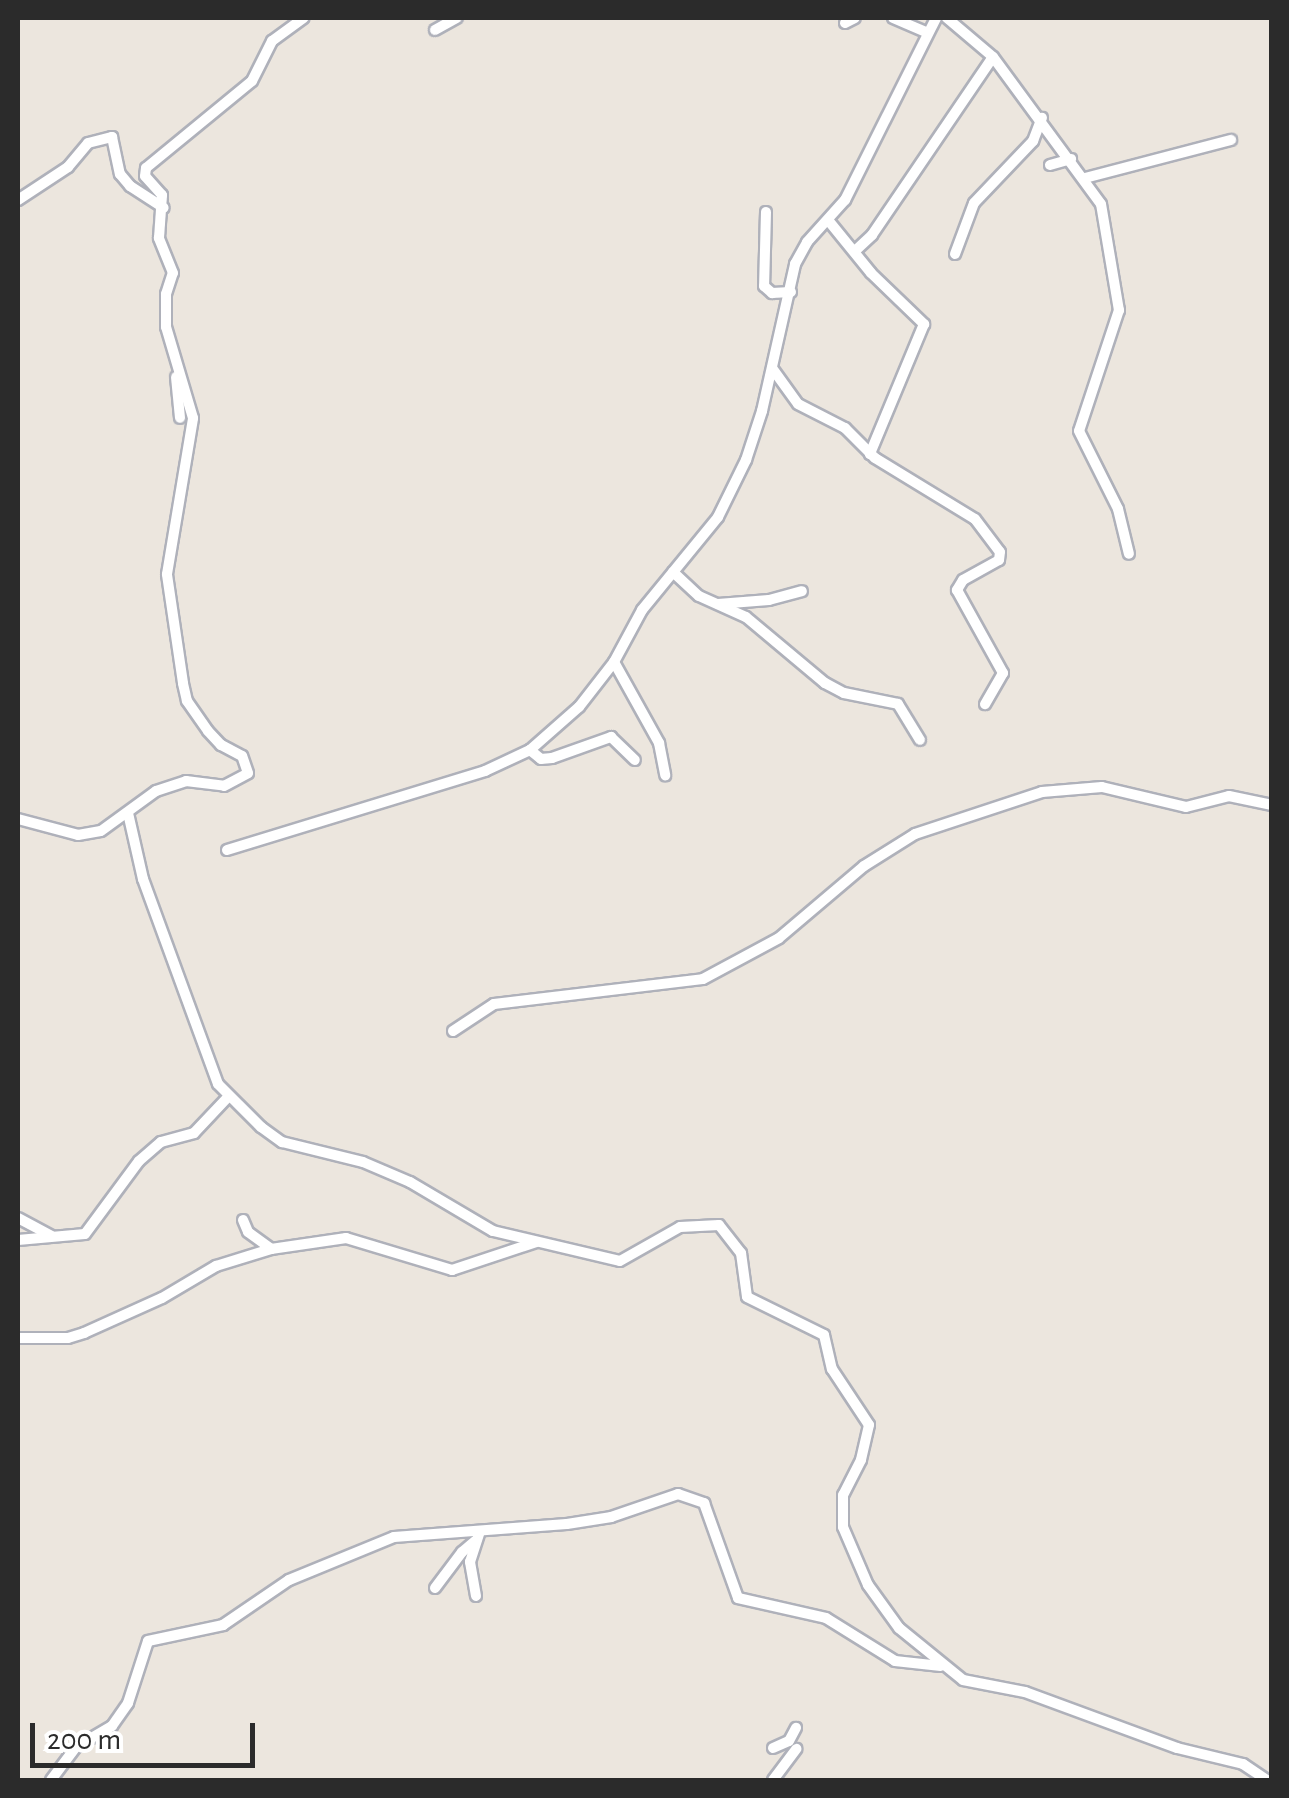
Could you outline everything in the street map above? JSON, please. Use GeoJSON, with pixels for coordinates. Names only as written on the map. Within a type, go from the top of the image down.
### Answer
{"type":"FeatureCollection","features":[{"type":"Feature","properties":{"kind":"street"},"geometry":{"type":"LineString","coordinates":[[180,418],[164,307],[172,273],[159,238],[164,208],[162,195],[145,176],[146,168],[252,80],[272,41],[304,18]]}},
{"type":"Feature","properties":{"kind":"street"},"geometry":{"type":"LineString","coordinates":[[435,30],[457,18]]}},
{"type":"Feature","properties":{"kind":"street"},"geometry":{"type":"LineString","coordinates":[[893,18],[926,32]]}},
{"type":"Feature","properties":{"kind":"street"},"geometry":{"type":"LineString","coordinates":[[227,850],[485,771],[530,750],[579,707],[614,662],[642,610],[718,517],[746,460],[792,292],[795,264],[807,242],[845,200],[936,18]]}},
{"type":"Feature","properties":{"kind":"street"},"geometry":{"type":"LineString","coordinates":[[947,18],[994,56],[1084,178],[1104,218],[1119,310],[1078,431],[1118,508],[1130,554]]}},
{"type":"Feature","properties":{"kind":"street"},"geometry":{"type":"LineString","coordinates":[[856,250],[872,235],[994,56]]}},
{"type":"Feature","properties":{"kind":"street"},"geometry":{"type":"LineString","coordinates":[[955,254],[974,203],[1033,141],[1042,118]]}},
{"type":"Feature","properties":{"kind":"street"},"geometry":{"type":"LineString","coordinates":[[18,200],[68,167],[88,142],[112,137],[120,174],[130,186],[164,208]]}},
{"type":"Feature","properties":{"kind":"street"},"geometry":{"type":"LineString","coordinates":[[1084,178],[1230,140]]}},
{"type":"Feature","properties":{"kind":"street"},"geometry":{"type":"LineString","coordinates":[[1050,165],[1071,159]]}},
{"type":"Feature","properties":{"kind":"street"},"geometry":{"type":"LineString","coordinates":[[766,212],[763,281],[772,293],[792,292]]}},
{"type":"Feature","properties":{"kind":"street"},"geometry":{"type":"LineString","coordinates":[[1104,218],[1116,224]]}},
{"type":"Feature","properties":{"kind":"street"},"geometry":{"type":"LineString","coordinates":[[828,220],[872,273],[924,324],[870,454]]}},
{"type":"Feature","properties":{"kind":"street"},"geometry":{"type":"LineString","coordinates":[[18,818],[78,835],[101,831],[156,791],[186,781],[236,784],[248,773],[249,765],[208,731],[187,701],[183,683],[167,574],[193,418],[170,346]]}},
{"type":"Feature","properties":{"kind":"street"},"geometry":{"type":"LineString","coordinates":[[772,368],[798,404],[846,428],[870,454],[975,518],[1000,552],[999,560],[963,580],[957,590],[1003,673],[985,704]]}},
{"type":"Feature","properties":{"kind":"street"},"geometry":{"type":"LineString","coordinates":[[673,572],[699,596],[746,617],[824,683],[844,693],[898,704],[920,740]]}},
{"type":"Feature","properties":{"kind":"street"},"geometry":{"type":"LineString","coordinates":[[717,605],[769,600],[802,591]]}},
{"type":"Feature","properties":{"kind":"street"},"geometry":{"type":"LineString","coordinates":[[614,662],[659,744],[666,776]]}},
{"type":"Feature","properties":{"kind":"street"},"geometry":{"type":"LineString","coordinates":[[530,750],[541,759],[552,758],[611,737],[635,760]]}},
{"type":"Feature","properties":{"kind":"street"},"geometry":{"type":"LineString","coordinates":[[453,1032],[494,1004],[702,979],[780,938],[864,866],[915,834],[1030,796],[1102,786],[1186,807],[1230,796],[1272,806]]}},
{"type":"Feature","properties":{"kind":"street"},"geometry":{"type":"LineString","coordinates":[[128,812],[142,879],[218,1084],[228,1097],[282,1142],[364,1162],[410,1182],[493,1230],[537,1242],[620,1261],[680,1227],[720,1225],[741,1253],[747,1297],[824,1335],[832,1369],[870,1425],[860,1460],[843,1495],[843,1528],[884,1610],[962,1680],[1024,1692],[1178,1748],[1243,1764],[1268,1780]]}},
{"type":"Feature","properties":{"kind":"street"},"geometry":{"type":"LineString","coordinates":[[18,1240],[85,1234],[139,1162],[161,1142],[194,1133],[228,1097]]}},
{"type":"Feature","properties":{"kind":"street"},"geometry":{"type":"LineString","coordinates":[[18,1218],[52,1236]]}},
{"type":"Feature","properties":{"kind":"street"},"geometry":{"type":"LineString","coordinates":[[243,1220],[248,1232],[271,1250]]}},
{"type":"Feature","properties":{"kind":"street"},"geometry":{"type":"LineString","coordinates":[[18,1338],[84,1333],[162,1298],[216,1266],[271,1250],[346,1238],[452,1270],[537,1242]]}},
{"type":"Feature","properties":{"kind":"street"},"geometry":{"type":"LineString","coordinates":[[51,1780],[76,1747],[112,1726],[128,1704],[148,1642],[224,1625],[289,1580],[394,1537],[478,1536],[596,1519],[656,1499],[690,1497],[704,1503],[738,1598],[826,1618],[896,1661],[942,1666]]}},
{"type":"Feature","properties":{"kind":"street"},"geometry":{"type":"LineString","coordinates":[[435,1588],[478,1536]]}},
{"type":"Feature","properties":{"kind":"street"},"geometry":{"type":"LineString","coordinates":[[476,1596],[470,1562],[478,1536]]}},
{"type":"Feature","properties":{"kind":"street"},"geometry":{"type":"LineString","coordinates":[[773,1748],[789,1741],[796,1728]]}},
{"type":"Feature","properties":{"kind":"street"},"geometry":{"type":"LineString","coordinates":[[773,1780],[796,1749]]}}]}
